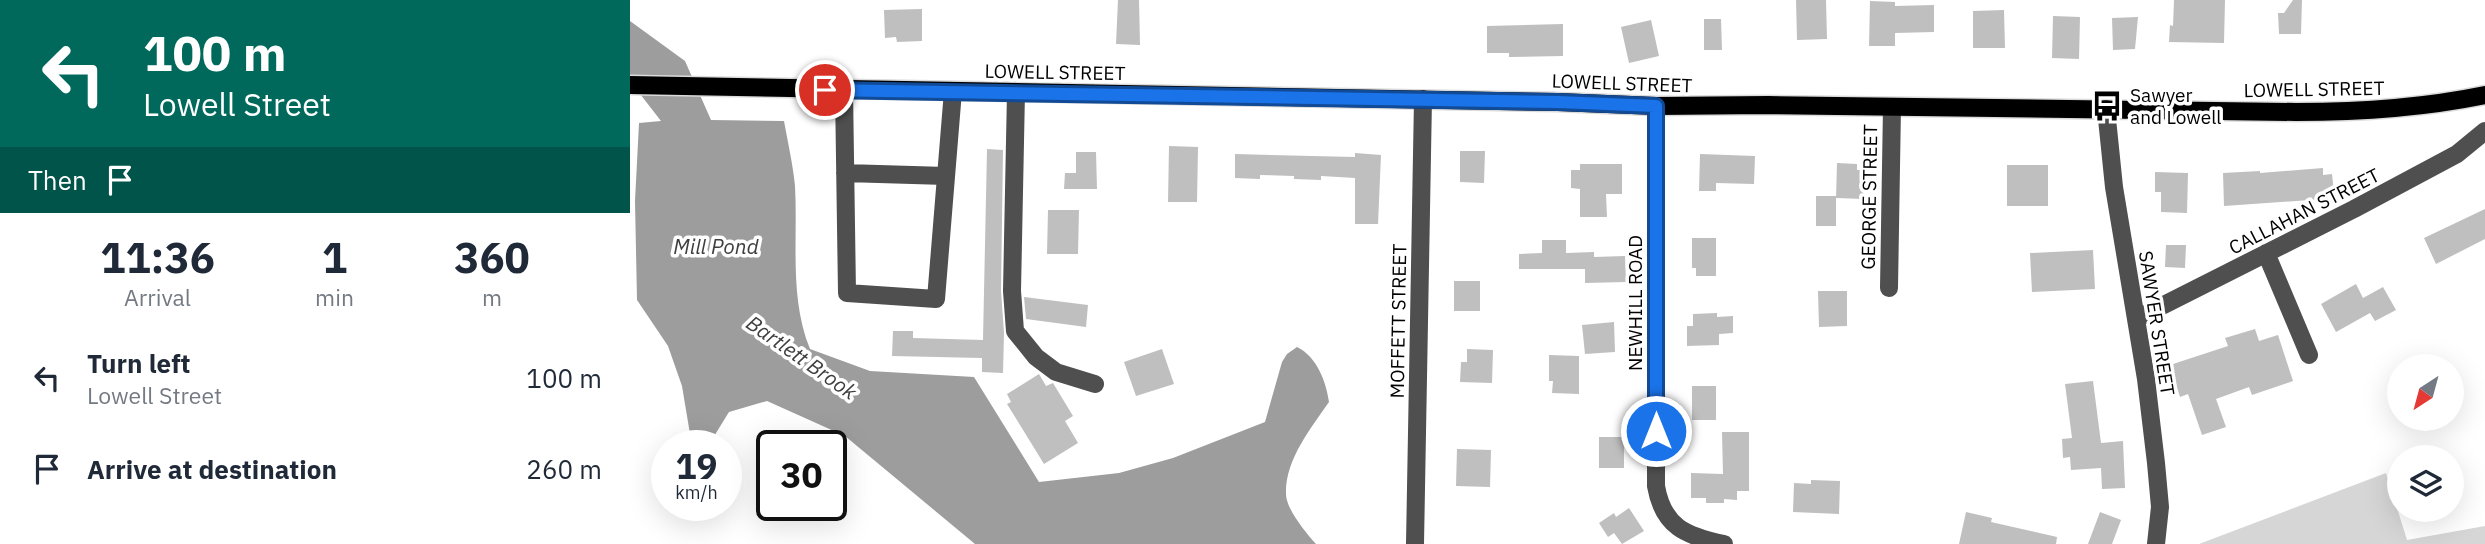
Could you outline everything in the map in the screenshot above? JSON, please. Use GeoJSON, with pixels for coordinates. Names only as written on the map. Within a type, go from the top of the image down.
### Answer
{"type":"FeatureCollection","features":[{"type":"Feature","properties":{"kind":"main road","name":"LOWELL STREET"},"geometry":{"type":"LineString","coordinates":[[630,85],[1423,99],[1656,106],[2364,112],[2435,105],[2485,95]]}},
{"type":"Feature","properties":{"kind":"street"},"geometry":{"type":"LineString","coordinates":[[844,90],[847,293],[936,299],[953,91]]}},
{"type":"Feature","properties":{"kind":"street"},"geometry":{"type":"LineString","coordinates":[[1016,92],[1012,292],[1015,331],[1037,357],[1056,372],[1094,384]]}},
{"type":"Feature","properties":{"kind":"street","name":"MOFFETT STREET"},"geometry":{"type":"LineString","coordinates":[[1415,544],[1423,99]]}},
{"type":"Feature","properties":{"kind":"street","name":"NEWHILL ROAD"},"geometry":{"type":"LineString","coordinates":[[1656,106],[1656,485],[1661,507],[1672,523],[1689,535],[1724,544]]}},
{"type":"Feature","properties":{"kind":"street","name":"GEORGE STREET"},"geometry":{"type":"LineString","coordinates":[[1889,288],[1892,107]]}},
{"type":"Feature","properties":{"kind":"street","name":"SAWYER STREET"},"geometry":{"type":"LineString","coordinates":[[2106,109],[2113,187],[2136,319],[2156,463],[2160,507],[2156,544]]}},
{"type":"Feature","properties":{"kind":"street","name":"CALLAHAN STREET"},"geometry":{"type":"LineString","coordinates":[[2136,319],[2457,154],[2485,131]]}},
{"type":"Feature","properties":{"kind":"street"},"geometry":{"type":"LineString","coordinates":[[845,173],[946,176]]}},
{"type":"Feature","properties":{"kind":"street"},"geometry":{"type":"LineString","coordinates":[[2266,253],[2309,355]]}},
{"type":"Feature","properties":{"kind":"shaded area"},"geometry":{"type":"Polygon","coordinates":[[[2386,473],[2387,522],[2401,522],[2407,540],[2485,526],[2485,544],[2199,544],[2386,473]]]}},
{"type":"Feature","properties":{"kind":"water","name":"Mill Pond"},"geometry":{"type":"Polygon","coordinates":[[[630,21],[685,61],[711,120],[784,121],[795,186],[799,310],[810,349],[870,371],[974,377],[1039,482],[1119,473],[1173,458],[1265,422],[1282,362],[1287,354],[1297,347],[1304,351],[1319,370],[1329,402],[1294,457],[1286,494],[1289,507],[1316,544],[975,544],[847,438],[847,430],[832,430],[767,401],[729,412],[718,430],[689,430],[682,386],[668,346],[637,300],[635,201],[639,123],[661,121],[630,81],[630,21]]]}},
{"type":"Feature","properties":{"kind":"building"},"geometry":{"type":"Polygon","coordinates":[[[1118,0],[1139,0],[1140,45],[1116,44],[1118,0]]]}},
{"type":"Feature","properties":{"kind":"building"},"geometry":{"type":"Polygon","coordinates":[[[1796,0],[1826,0],[1827,39],[1797,40],[1796,0]]]}},
{"type":"Feature","properties":{"kind":"building"},"geometry":{"type":"Polygon","coordinates":[[[2174,0],[2225,0],[2224,43],[2169,42],[2174,0]]]}},
{"type":"Feature","properties":{"kind":"building"},"geometry":{"type":"Polygon","coordinates":[[[2293,0],[2302,0],[2301,34],[2279,34],[2278,13],[2284,13],[2293,0]]]}},
{"type":"Feature","properties":{"kind":"building"},"geometry":{"type":"Polygon","coordinates":[[[1870,1],[1895,2],[1895,6],[1934,5],[1934,32],[1895,33],[1895,46],[1869,46],[1870,1]]]}},
{"type":"Feature","properties":{"kind":"building"},"geometry":{"type":"Polygon","coordinates":[[[922,9],[922,41],[897,42],[896,37],[885,38],[884,10],[922,9]]]}},
{"type":"Feature","properties":{"kind":"building"},"geometry":{"type":"Polygon","coordinates":[[[2004,10],[2005,48],[1973,48],[1973,11],[2004,10]]]}},
{"type":"Feature","properties":{"kind":"building"},"geometry":{"type":"Polygon","coordinates":[[[2053,16],[2080,17],[2079,59],[2052,58],[2053,16]]]}},
{"type":"Feature","properties":{"kind":"building"},"geometry":{"type":"Polygon","coordinates":[[[2138,17],[2135,49],[2113,50],[2112,18],[2138,17]]]}},
{"type":"Feature","properties":{"kind":"building"},"geometry":{"type":"Polygon","coordinates":[[[1704,19],[1721,19],[1722,50],[1704,50],[1704,19]]]}},
{"type":"Feature","properties":{"kind":"building"},"geometry":{"type":"Polygon","coordinates":[[[1651,20],[1659,56],[1629,63],[1621,27],[1651,20]]]}},
{"type":"Feature","properties":{"kind":"building"},"geometry":{"type":"Polygon","coordinates":[[[1563,24],[1563,56],[1509,57],[1509,53],[1487,53],[1487,26],[1563,24]]]}},
{"type":"Feature","properties":{"kind":"building"},"geometry":{"type":"Polygon","coordinates":[[[1169,146],[1198,147],[1197,202],[1168,202],[1169,146]]]}},
{"type":"Feature","properties":{"kind":"building"},"geometry":{"type":"Polygon","coordinates":[[[987,149],[1003,150],[1003,373],[982,372],[982,358],[892,356],[893,331],[913,331],[913,338],[983,340],[987,149]]]}},
{"type":"Feature","properties":{"kind":"building"},"geometry":{"type":"Polygon","coordinates":[[[1460,151],[1485,151],[1484,183],[1460,182],[1460,151]]]}},
{"type":"Feature","properties":{"kind":"building"},"geometry":{"type":"Polygon","coordinates":[[[1076,152],[1096,152],[1097,189],[1064,189],[1065,173],[1076,173],[1076,152]]]}},
{"type":"Feature","properties":{"kind":"building"},"geometry":{"type":"Polygon","coordinates":[[[1355,153],[1381,155],[1378,224],[1355,224],[1355,178],[1321,176],[1321,180],[1260,175],[1260,179],[1235,178],[1235,154],[1355,157],[1355,153]]]}},
{"type":"Feature","properties":{"kind":"building"},"geometry":{"type":"Polygon","coordinates":[[[1700,154],[1755,156],[1754,184],[1716,183],[1716,191],[1699,191],[1700,154]]]}},
{"type":"Feature","properties":{"kind":"building"},"geometry":{"type":"Polygon","coordinates":[[[1837,163],[1857,164],[1857,170],[1865,170],[1864,199],[1836,198],[1837,163]]]}},
{"type":"Feature","properties":{"kind":"building"},"geometry":{"type":"Polygon","coordinates":[[[1580,164],[1622,164],[1622,194],[1606,194],[1607,217],[1580,217],[1580,189],[1571,188],[1571,170],[1580,170],[1580,164]]]}},
{"type":"Feature","properties":{"kind":"building"},"geometry":{"type":"Polygon","coordinates":[[[2007,165],[2048,165],[2048,206],[2007,206],[2007,165]]]}},
{"type":"Feature","properties":{"kind":"building"},"geometry":{"type":"Polygon","coordinates":[[[2323,168],[2323,175],[2332,174],[2334,193],[2324,194],[2324,199],[2224,206],[2223,173],[2323,168]]]}},
{"type":"Feature","properties":{"kind":"building"},"geometry":{"type":"Polygon","coordinates":[[[2155,172],[2188,173],[2187,213],[2161,212],[2161,192],[2155,192],[2155,172]]]}},
{"type":"Feature","properties":{"kind":"building"},"geometry":{"type":"Polygon","coordinates":[[[1816,196],[1836,196],[1836,226],[1816,226],[1816,196]]]}},
{"type":"Feature","properties":{"kind":"building"},"geometry":{"type":"Polygon","coordinates":[[[2485,209],[2485,239],[2436,264],[2424,238],[2485,209]]]}},
{"type":"Feature","properties":{"kind":"building"},"geometry":{"type":"Polygon","coordinates":[[[1048,210],[1079,210],[1078,254],[1047,254],[1048,210]]]}},
{"type":"Feature","properties":{"kind":"building"},"geometry":{"type":"Polygon","coordinates":[[[1692,238],[1716,238],[1716,276],[1696,276],[1696,268],[1692,268],[1692,238]]]}},
{"type":"Feature","properties":{"kind":"building"},"geometry":{"type":"Polygon","coordinates":[[[1542,240],[1566,240],[1566,253],[1594,252],[1594,257],[1625,256],[1626,282],[1585,283],[1585,269],[1519,269],[1519,254],[1542,253],[1542,240]]]}},
{"type":"Feature","properties":{"kind":"building"},"geometry":{"type":"Polygon","coordinates":[[[2166,245],[2186,245],[2185,268],[2165,267],[2166,245]]]}},
{"type":"Feature","properties":{"kind":"building"},"geometry":{"type":"Polygon","coordinates":[[[2093,250],[2095,289],[2032,292],[2030,253],[2093,250]]]}},
{"type":"Feature","properties":{"kind":"building"},"geometry":{"type":"Polygon","coordinates":[[[1454,281],[1480,281],[1480,311],[1454,311],[1454,281]]]}},
{"type":"Feature","properties":{"kind":"building"},"geometry":{"type":"Polygon","coordinates":[[[2356,284],[2363,298],[2383,287],[2396,310],[2375,321],[2370,313],[2336,332],[2321,304],[2356,284]]]}},
{"type":"Feature","properties":{"kind":"building"},"geometry":{"type":"Polygon","coordinates":[[[1818,291],[1847,291],[1847,326],[1819,327],[1818,291]]]}},
{"type":"Feature","properties":{"kind":"building"},"geometry":{"type":"Polygon","coordinates":[[[1024,297],[1088,305],[1086,327],[1026,319],[1024,297]]]}},
{"type":"Feature","properties":{"kind":"building"},"geometry":{"type":"Polygon","coordinates":[[[1717,313],[1717,317],[1733,316],[1733,333],[1719,334],[1719,345],[1687,346],[1687,326],[1693,326],[1693,314],[1717,313]]]}},
{"type":"Feature","properties":{"kind":"building"},"geometry":{"type":"Polygon","coordinates":[[[1614,322],[1615,352],[1585,354],[1582,325],[1614,322]]]}},
{"type":"Feature","properties":{"kind":"building"},"geometry":{"type":"Polygon","coordinates":[[[2255,329],[2259,341],[2278,335],[2293,381],[2252,395],[2249,387],[2216,399],[2226,427],[2202,435],[2188,394],[2180,397],[2170,365],[2228,346],[2225,338],[2255,329]]]}},
{"type":"Feature","properties":{"kind":"building"},"geometry":{"type":"Polygon","coordinates":[[[1162,349],[1174,384],[1136,396],[1124,362],[1162,349]]]}},
{"type":"Feature","properties":{"kind":"building"},"geometry":{"type":"Polygon","coordinates":[[[1467,349],[1493,350],[1492,383],[1460,382],[1461,362],[1467,362],[1467,349]]]}},
{"type":"Feature","properties":{"kind":"building"},"geometry":{"type":"Polygon","coordinates":[[[1549,355],[1579,356],[1579,394],[1552,393],[1549,355]]]}},
{"type":"Feature","properties":{"kind":"building"},"geometry":{"type":"Polygon","coordinates":[[[1039,374],[1046,386],[1053,383],[1073,416],[1065,421],[1078,443],[1044,464],[1007,404],[1011,402],[1007,394],[1039,374]]]}},
{"type":"Feature","properties":{"kind":"building"},"geometry":{"type":"Polygon","coordinates":[[[2093,381],[2101,443],[2123,441],[2125,488],[2102,489],[2101,468],[2071,470],[2070,457],[2063,458],[2062,439],[2072,438],[2065,384],[2093,381]]]}},
{"type":"Feature","properties":{"kind":"building"},"geometry":{"type":"Polygon","coordinates":[[[1692,386],[1716,386],[1716,420],[1692,420],[1692,386]]]}},
{"type":"Feature","properties":{"kind":"building"},"geometry":{"type":"Polygon","coordinates":[[[1722,432],[1749,432],[1749,491],[1737,491],[1737,500],[1724,499],[1724,503],[1706,503],[1706,498],[1691,498],[1691,473],[1723,474],[1722,432]]]}},
{"type":"Feature","properties":{"kind":"building"},"geometry":{"type":"Polygon","coordinates":[[[1599,437],[1624,437],[1624,468],[1599,468],[1599,437]]]}},
{"type":"Feature","properties":{"kind":"building"},"geometry":{"type":"Polygon","coordinates":[[[1457,449],[1491,450],[1490,487],[1456,486],[1457,449]]]}},
{"type":"Feature","properties":{"kind":"building"},"geometry":{"type":"Polygon","coordinates":[[[1811,480],[1840,481],[1839,514],[1793,512],[1794,483],[1811,484],[1811,480]]]}},
{"type":"Feature","properties":{"kind":"building"},"geometry":{"type":"Polygon","coordinates":[[[1629,508],[1644,531],[1622,544],[1614,533],[1608,537],[1599,523],[1614,513],[1616,517],[1629,508]]]}},
{"type":"Feature","properties":{"kind":"building"},"geometry":{"type":"Polygon","coordinates":[[[1966,512],[1992,518],[1991,522],[2057,537],[2056,544],[1959,544],[1966,512]]]}},
{"type":"Feature","properties":{"kind":"building"},"geometry":{"type":"Polygon","coordinates":[[[2100,512],[2121,520],[2112,544],[2088,544],[2100,512]]]}},
{"type":"Feature","properties":{"kind":"place","name":"Sawyer and Lowell"},"geometry":{"type":"Point","coordinates":[2107,106]}},
{"type":"Feature","properties":{"kind":"route"},"geometry":{"type":"LineString","coordinates":[[825,90],[1558,102],[1656,106],[1656,431]]}},
{"type":"Feature","properties":{"kind":"water label","name":"Bartlett Brook"},"geometry":{"type":"Point","coordinates":[802,357]}}]}
